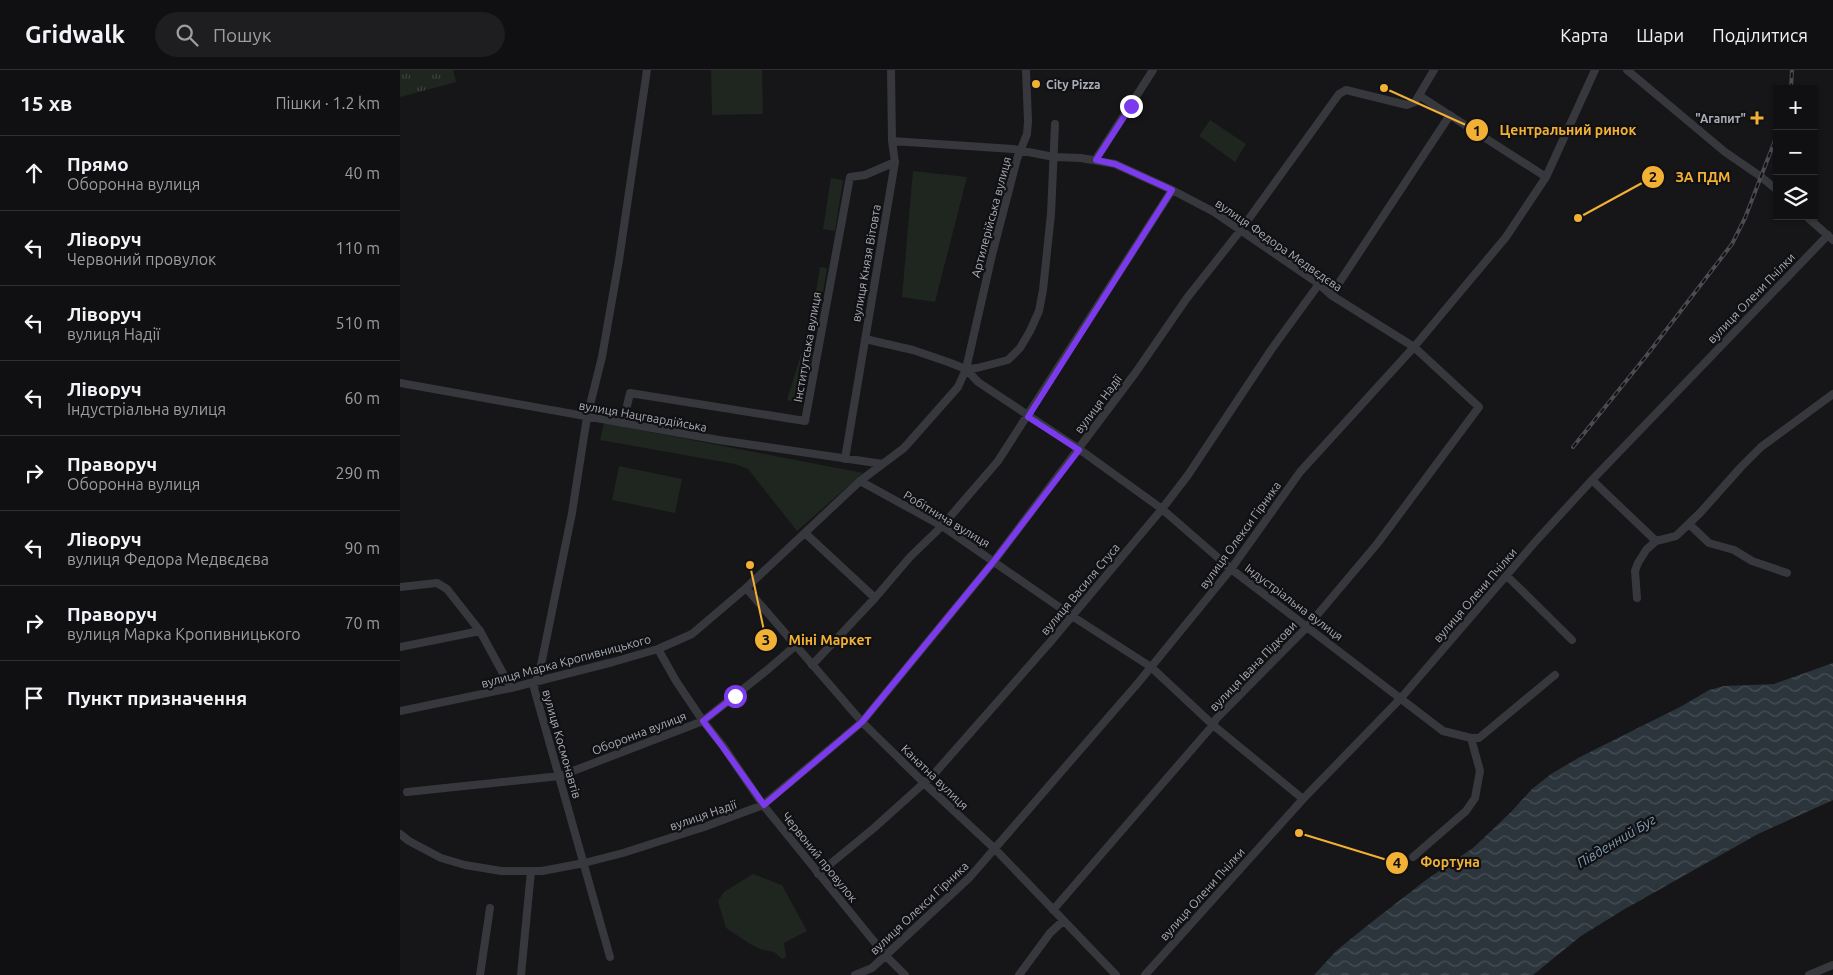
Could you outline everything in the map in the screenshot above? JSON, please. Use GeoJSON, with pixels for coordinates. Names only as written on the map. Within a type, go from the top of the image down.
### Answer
{"type":"FeatureCollection","features":[{"type":"Feature","properties":{"kind":"street","name":"вулиця Космонавтів"},"geometry":{"type":"LineString","coordinates":[[610,957],[534,688],[572,512],[587,417],[602,357],[619,260],[647,70]]}},
{"type":"Feature","properties":{"kind":"street","name":"вулиця Князя Вітовта"},"geometry":{"type":"LineString","coordinates":[[845,459],[895,162],[892,141],[891,70]]}},
{"type":"Feature","properties":{"kind":"street","name":"Артилерійська вулиця"},"geometry":{"type":"LineString","coordinates":[[966,369],[992,255],[1020,150],[1027,134],[1026,70]]}},
{"type":"Feature","properties":{"kind":"street"},"geometry":{"type":"LineString","coordinates":[[1096,160],[1153,70]]}},
{"type":"Feature","properties":{"kind":"street"},"geometry":{"type":"LineString","coordinates":[[1434,70],[1420,96],[1546,177]]}},
{"type":"Feature","properties":{"kind":"street","name":"вулиця Олекси Гірника"},"geometry":{"type":"LineString","coordinates":[[854,975],[871,972],[885,956],[970,877],[1151,667],[1231,569],[1300,472],[1414,347],[1506,237],[1546,177],[1595,70]]}},
{"type":"Feature","properties":{"kind":"street"},"geometry":{"type":"LineString","coordinates":[[1627,70],[1725,152],[1773,187]]}},
{"type":"Feature","properties":{"kind":"street","name":"вулиця Надії"},"geometry":{"type":"LineString","coordinates":[[400,834],[441,858],[464,865],[502,871],[542,871],[623,853],[764,805],[862,722],[994,561],[1079,450],[1188,298],[1240,231],[1339,94],[1346,90],[1407,106],[1415,102],[1420,96]]}},
{"type":"Feature","properties":{"kind":"street"},"geometry":{"type":"LineString","coordinates":[[1331,295],[1450,115]]}},
{"type":"Feature","properties":{"kind":"street"},"geometry":{"type":"LineString","coordinates":[[865,339],[913,350],[966,369],[1008,360],[1025,340],[1039,310],[1043,290],[1049,230],[1055,124]]}},
{"type":"Feature","properties":{"kind":"street","name":"вулиця Федора Медвєдєва"},"geometry":{"type":"LineString","coordinates":[[892,141],[1020,150],[1054,157],[1096,160],[1115,164],[1214,212],[1319,284],[1331,295],[1414,347],[1479,407]]}},
{"type":"Feature","properties":{"kind":"street","name":"Інститутська вулиця"},"geometry":{"type":"LineString","coordinates":[[623,423],[630,392],[805,421],[850,177],[864,175],[895,162]]}},
{"type":"Feature","properties":{"kind":"street"},"geometry":{"type":"LineString","coordinates":[[812,665],[875,598],[910,557],[942,526],[998,461],[1172,190]]}},
{"type":"Feature","properties":{"kind":"street"},"geometry":{"type":"LineString","coordinates":[[1810,220],[1830,238]]}},
{"type":"Feature","properties":{"kind":"street","name":"вулиця Олени Пчілки"},"geometry":{"type":"LineString","coordinates":[[1145,975],[1304,799],[1401,698],[1536,541],[1592,480],[1830,238]]}},
{"type":"Feature","properties":{"kind":"street","name":"вулиця Василя Стуса"},"geometry":{"type":"LineString","coordinates":[[818,874],[874,828],[924,783],[990,711],[1072,616],[1162,509],[1188,475],[1271,350],[1319,284]]}},
{"type":"Feature","properties":{"kind":"street","name":"Індустріальна вулиця"},"geometry":{"type":"LineString","coordinates":[[966,369],[978,382],[1162,509],[1231,569],[1443,730],[1471,738]]}},
{"type":"Feature","properties":{"kind":"street","name":"вулиця Марка Кропивницького"},"geometry":{"type":"LineString","coordinates":[[400,711],[536,682],[658,649],[692,634],[746,588],[860,481],[904,448],[958,387],[966,369]]}},
{"type":"Feature","properties":{"kind":"street","name":"вулиця Нацгвардійська"},"geometry":{"type":"LineString","coordinates":[[400,383],[719,440],[883,464]]}},
{"type":"Feature","properties":{"kind":"street"},"geometry":{"type":"LineString","coordinates":[[1637,598],[1634,580],[1636,567],[1646,550],[1656,541],[1676,536],[1762,446],[1833,394]]}},
{"type":"Feature","properties":{"kind":"street","name":"вулиця Івана Підкови"},"geometry":{"type":"LineString","coordinates":[[1053,910],[1214,725],[1216,719],[1307,627],[1377,544],[1479,407]]}},
{"type":"Feature","properties":{"kind":"street"},"geometry":{"type":"LineString","coordinates":[[1592,480],[1656,541]]}},
{"type":"Feature","properties":{"kind":"street","name":"Робітнича вулиця"},"geometry":{"type":"LineString","coordinates":[[860,481],[942,526],[1072,616],[1151,667],[1214,725],[1304,799]]}},
{"type":"Feature","properties":{"kind":"street"},"geometry":{"type":"LineString","coordinates":[[1689,524],[1709,543],[1734,550],[1752,561],[1787,573]]}},
{"type":"Feature","properties":{"kind":"street"},"geometry":{"type":"LineString","coordinates":[[805,533],[875,598]]}},
{"type":"Feature","properties":{"kind":"street"},"geometry":{"type":"LineString","coordinates":[[1507,576],[1572,640]]}},
{"type":"Feature","properties":{"kind":"street"},"geometry":{"type":"LineString","coordinates":[[400,587],[437,583],[447,589],[480,631],[511,688]]}},
{"type":"Feature","properties":{"kind":"street","name":"Канатна вулиця"},"geometry":{"type":"LineString","coordinates":[[746,588],[862,722],[994,849],[1116,975]]}},
{"type":"Feature","properties":{"kind":"street"},"geometry":{"type":"LineString","coordinates":[[400,647],[480,631]]}},
{"type":"Feature","properties":{"kind":"street","name":"Оборонна вулиця"},"geometry":{"type":"LineString","coordinates":[[407,792],[560,776],[703,721],[795,646]]}},
{"type":"Feature","properties":{"kind":"street","name":"Червоний провулок"},"geometry":{"type":"LineString","coordinates":[[658,649],[676,682],[764,805],[885,956],[904,975]]}},
{"type":"Feature","properties":{"kind":"street"},"geometry":{"type":"LineString","coordinates":[[1412,857],[1466,811],[1475,798],[1480,771],[1471,738],[1479,738],[1555,675]]}},
{"type":"Feature","properties":{"kind":"street"},"geometry":{"type":"LineString","coordinates":[[521,975],[531,871]]}},
{"type":"Feature","properties":{"kind":"street"},"geometry":{"type":"LineString","coordinates":[[480,975],[490,908]]}},
{"type":"Feature","properties":{"kind":"street"},"geometry":{"type":"LineString","coordinates":[[1019,975],[1050,933],[1063,921]]}},
{"type":"Feature","properties":{"kind":"street"},"geometry":{"type":"LineString","coordinates":[[1809,975],[1833,965]]}},
{"type":"Feature","properties":{"kind":"green space"},"geometry":{"type":"Polygon","coordinates":[[[400,70],[453,70],[456,82],[400,97],[400,70]]]}},
{"type":"Feature","properties":{"kind":"green space"},"geometry":{"type":"Polygon","coordinates":[[[711,70],[762,70],[763,114],[712,115],[711,70]]]}},
{"type":"Feature","properties":{"kind":"green space"},"geometry":{"type":"Polygon","coordinates":[[[1210,120],[1246,144],[1235,162],[1199,136],[1210,120]]]}},
{"type":"Feature","properties":{"kind":"green space"},"geometry":{"type":"Polygon","coordinates":[[[913,171],[967,177],[935,302],[902,297],[913,171]]]}},
{"type":"Feature","properties":{"kind":"green space"},"geometry":{"type":"Polygon","coordinates":[[[831,178],[843,180],[835,231],[823,229],[831,178]]]}},
{"type":"Feature","properties":{"kind":"green space"},"geometry":{"type":"Polygon","coordinates":[[[820,267],[827,268],[819,316],[812,315],[820,267]]]}},
{"type":"Feature","properties":{"kind":"green space"},"geometry":{"type":"Polygon","coordinates":[[[802,351],[814,354],[799,403],[787,400],[802,351]]]}},
{"type":"Feature","properties":{"kind":"green space"},"geometry":{"type":"Polygon","coordinates":[[[604,423],[863,473],[797,531],[748,469],[735,464],[600,440],[604,423]]]}},
{"type":"Feature","properties":{"kind":"green space"},"geometry":{"type":"Polygon","coordinates":[[[619,466],[682,479],[675,513],[612,500],[619,466]]]}},
{"type":"Feature","properties":{"kind":"green space"},"geometry":{"type":"Polygon","coordinates":[[[753,874],[782,885],[807,931],[784,943],[786,957],[782,959],[774,952],[760,949],[750,944],[726,928],[718,901],[724,892],[753,874]]]}},
{"type":"Feature","properties":{"kind":"water","name":"Південний Буг"},"geometry":{"type":"Polygon","coordinates":[[[1833,663],[1833,800],[1758,834],[1623,910],[1581,936],[1533,975],[1314,975],[1336,951],[1368,925],[1426,880],[1473,848],[1532,789],[1551,774],[1709,690],[1724,686],[1774,684],[1833,663]]]}},
{"type":"Feature","properties":{"kind":"railway"},"geometry":{"type":"LineString","coordinates":[[1791,85],[1792,70]]}},
{"type":"Feature","properties":{"kind":"railway"},"geometry":{"type":"LineString","coordinates":[[1573,447],[1647,355],[1732,244],[1745,218],[1773,145]]}},
{"type":"Feature","properties":{"kind":"place","name":"City Pizza"},"geometry":{"type":"Point","coordinates":[1036,84]}},
{"type":"Feature","properties":{"kind":"place","name":"Центральний ринок"},"geometry":{"type":"Point","coordinates":[1384,88]}},
{"type":"Feature","properties":{"kind":"place","name":"\"Агапит\""},"geometry":{"type":"Point","coordinates":[1757,118]}},
{"type":"Feature","properties":{"kind":"place","name":"ЗА ПДМ"},"geometry":{"type":"Point","coordinates":[1578,218]}},
{"type":"Feature","properties":{"kind":"place","name":"Міні Маркет"},"geometry":{"type":"Point","coordinates":[750,565]}},
{"type":"Feature","properties":{"kind":"place","name":"Фортуна"},"geometry":{"type":"Point","coordinates":[1299,833]}},
{"type":"Feature","properties":{"kind":"route"},"geometry":{"type":"LineString","coordinates":[[735,696],[703,721],[764,805],[847,736],[878,704],[994,561],[1079,450],[1028,417],[1172,190],[1115,164],[1096,160],[1131,106]]}}]}
